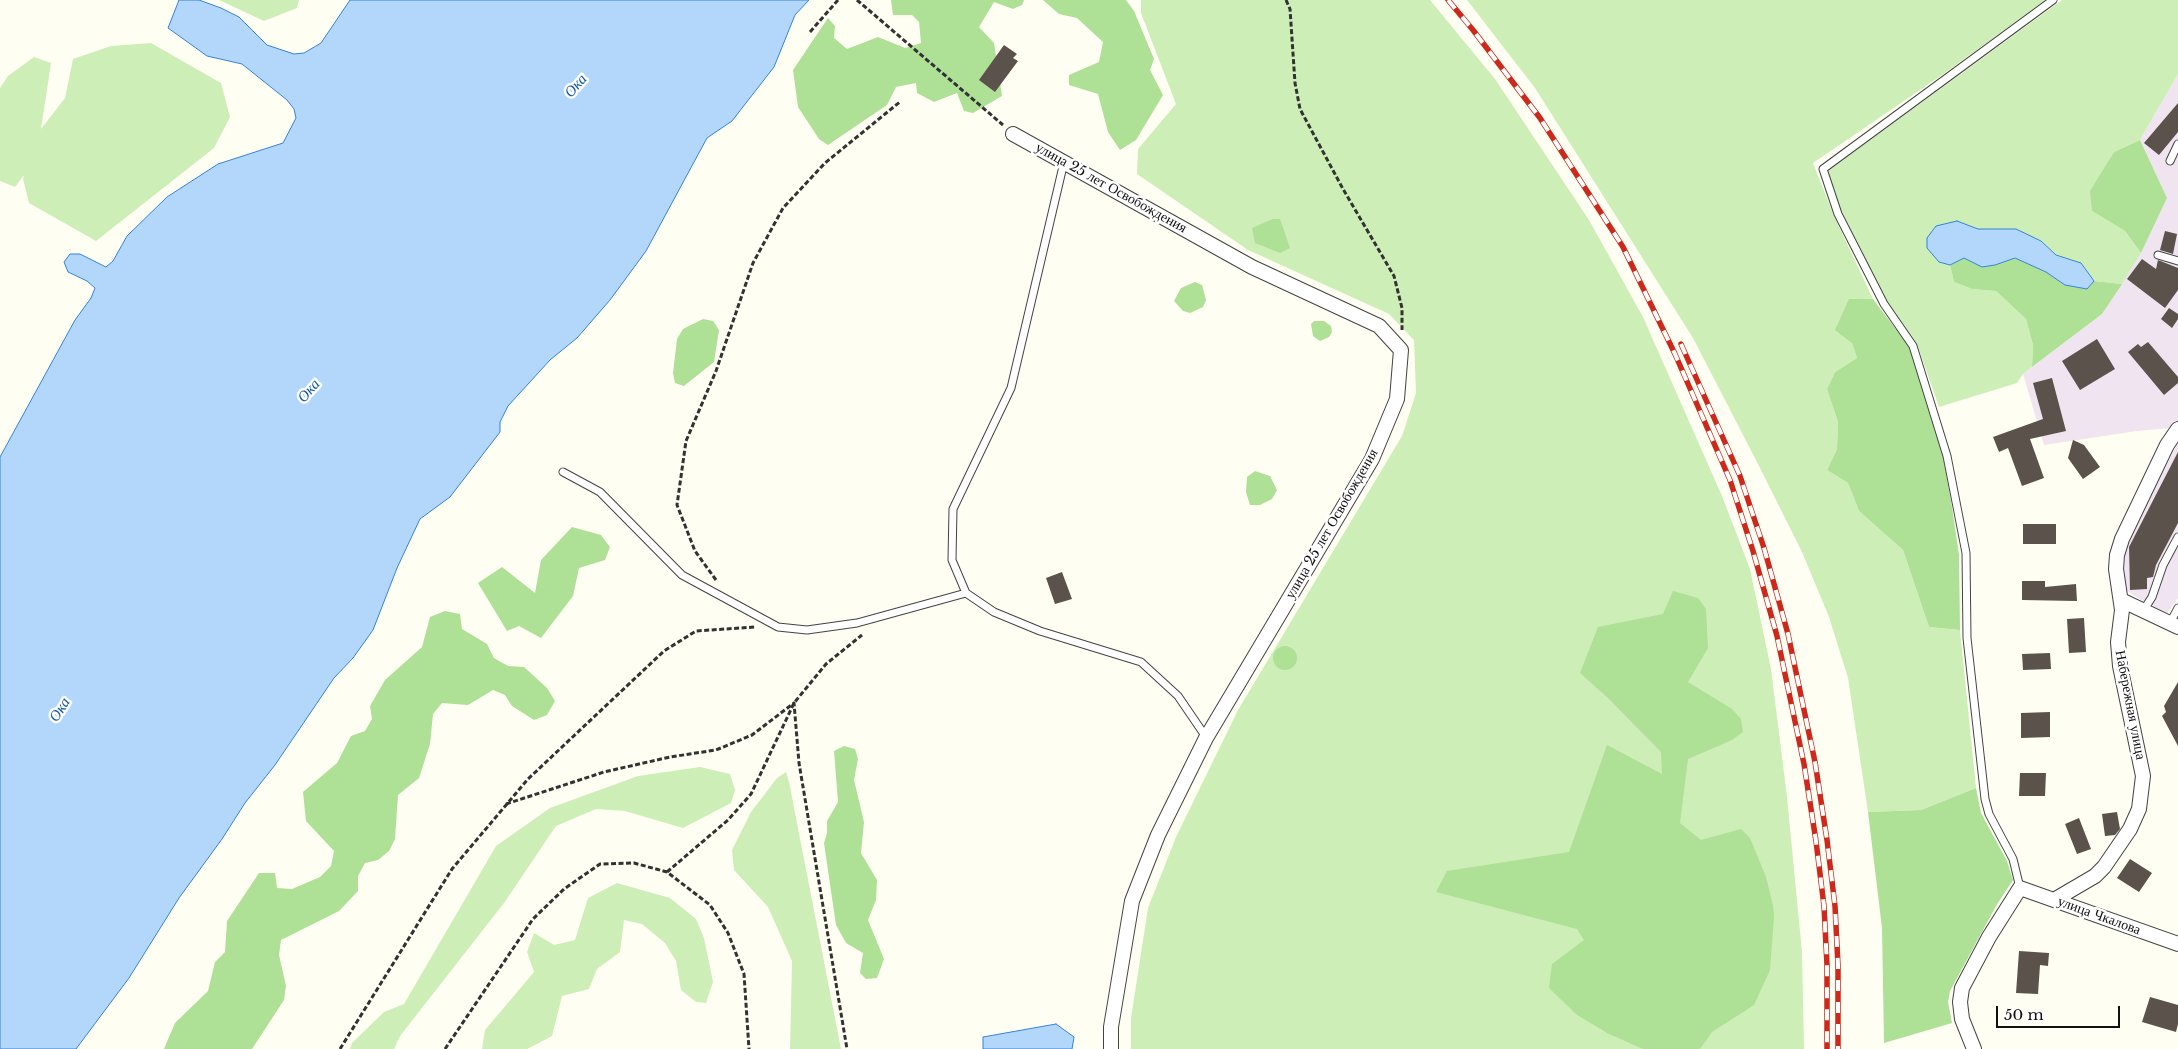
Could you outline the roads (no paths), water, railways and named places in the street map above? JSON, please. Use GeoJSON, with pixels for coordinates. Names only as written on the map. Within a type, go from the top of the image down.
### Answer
{"type":"FeatureCollection","features":[{"type":"Feature","properties":{"kind":"street","name":"улица 25 лет Освобождения"},"geometry":{"type":"LineString","coordinates":[[1013,134],[1252,267],[1379,326],[1401,350],[1397,399],[1372,459],[1206,738],[1158,835],[1132,901],[1111,1028],[1112,1049]]}},
{"type":"Feature","properties":{"kind":"street","name":"Набережная улица"},"geometry":{"type":"LineString","coordinates":[[2054,900],[2095,876],[2104,867],[2130,829],[2139,809],[2143,776],[2120,666],[2118,642],[2121,600],[2116,569],[2117,554],[2122,539],[2163,453],[2178,429]]}},
{"type":"Feature","properties":{"kind":"street"},"geometry":{"type":"LineString","coordinates":[[2121,600],[2174,625]]}},
{"type":"Feature","properties":{"kind":"street","name":"улица Чкалова"},"geometry":{"type":"LineString","coordinates":[[2020,888],[2178,944]]}},
{"type":"Feature","properties":{"kind":"street"},"geometry":{"type":"LineString","coordinates":[[1974,1049],[1962,1019],[1960,1002],[1962,988],[1988,936],[2020,888]]}},
{"type":"Feature","properties":{"kind":"lane"},"geometry":{"type":"LineString","coordinates":[[2020,888],[2013,859],[1989,814],[1985,799],[1968,638],[1966,553],[1947,456],[1913,346],[1884,304],[1838,214],[1823,169],[2053,0]]}},
{"type":"Feature","properties":{"kind":"lane"},"geometry":{"type":"LineString","coordinates":[[2170,161],[2178,144]]}},
{"type":"Feature","properties":{"kind":"lane"},"geometry":{"type":"LineString","coordinates":[[1064,162],[1011,388],[953,509],[952,560],[966,593],[994,612],[1040,631],[1141,662],[1178,696],[1206,738]]}},
{"type":"Feature","properties":{"kind":"lane"},"geometry":{"type":"LineString","coordinates":[[2158,255],[2178,261]]}},
{"type":"Feature","properties":{"kind":"lane"},"geometry":{"type":"LineString","coordinates":[[563,472],[600,492],[682,575],[778,627],[806,630],[857,623],[966,593]]}},
{"type":"Feature","properties":{"kind":"lane"},"geometry":{"type":"LineString","coordinates":[[2143,611],[2152,597],[2163,564],[2178,537]]}},
{"type":"Feature","properties":{"kind":"lane"},"geometry":{"type":"LineString","coordinates":[[2174,625],[2178,608]]}},
{"type":"Feature","properties":{"kind":"water","name":"Ока"},"geometry":{"type":"Polygon","coordinates":[[[179,0],[199,0],[221,8],[239,17],[267,45],[294,54],[304,53],[321,43],[350,0],[809,0],[795,15],[774,67],[732,121],[707,138],[646,251],[610,300],[577,338],[550,360],[508,406],[500,422],[500,432],[450,497],[420,519],[397,568],[373,630],[353,658],[334,678],[275,765],[245,803],[222,839],[179,898],[129,978],[76,1049],[0,1049],[0,457],[75,320],[91,298],[95,288],[87,281],[68,272],[64,262],[70,254],[80,254],[106,267],[113,261],[127,236],[167,197],[218,164],[283,143],[296,118],[294,109],[287,100],[242,64],[207,56],[168,28],[179,0]]]}},
{"type":"Feature","properties":{"kind":"water"},"geometry":{"type":"Polygon","coordinates":[[[1957,221],[1978,229],[2016,229],[2041,241],[2056,255],[2081,263],[2094,281],[2087,289],[2065,285],[2046,272],[2015,258],[1982,267],[1964,258],[1950,265],[1939,262],[1927,248],[1927,238],[1936,226],[1957,221]]]}},
{"type":"Feature","properties":{"kind":"water"},"geometry":{"type":"Polygon","coordinates":[[[1056,1024],[1074,1037],[1072,1049],[983,1049],[983,1037],[1056,1024]]]}},
{"type":"Feature","properties":{"kind":"railway"},"geometry":{"type":"LineString","coordinates":[[1448,0],[1540,118],[1623,247],[1675,354],[1730,480],[1753,551],[1777,636],[1804,764],[1824,906],[1827,965],[1827,1049]]}},
{"type":"Feature","properties":{"kind":"railway"},"geometry":{"type":"LineString","coordinates":[[1681,344],[1740,476],[1764,548],[1788,634],[1815,762],[1835,906],[1838,965],[1838,1049]]}}]}
